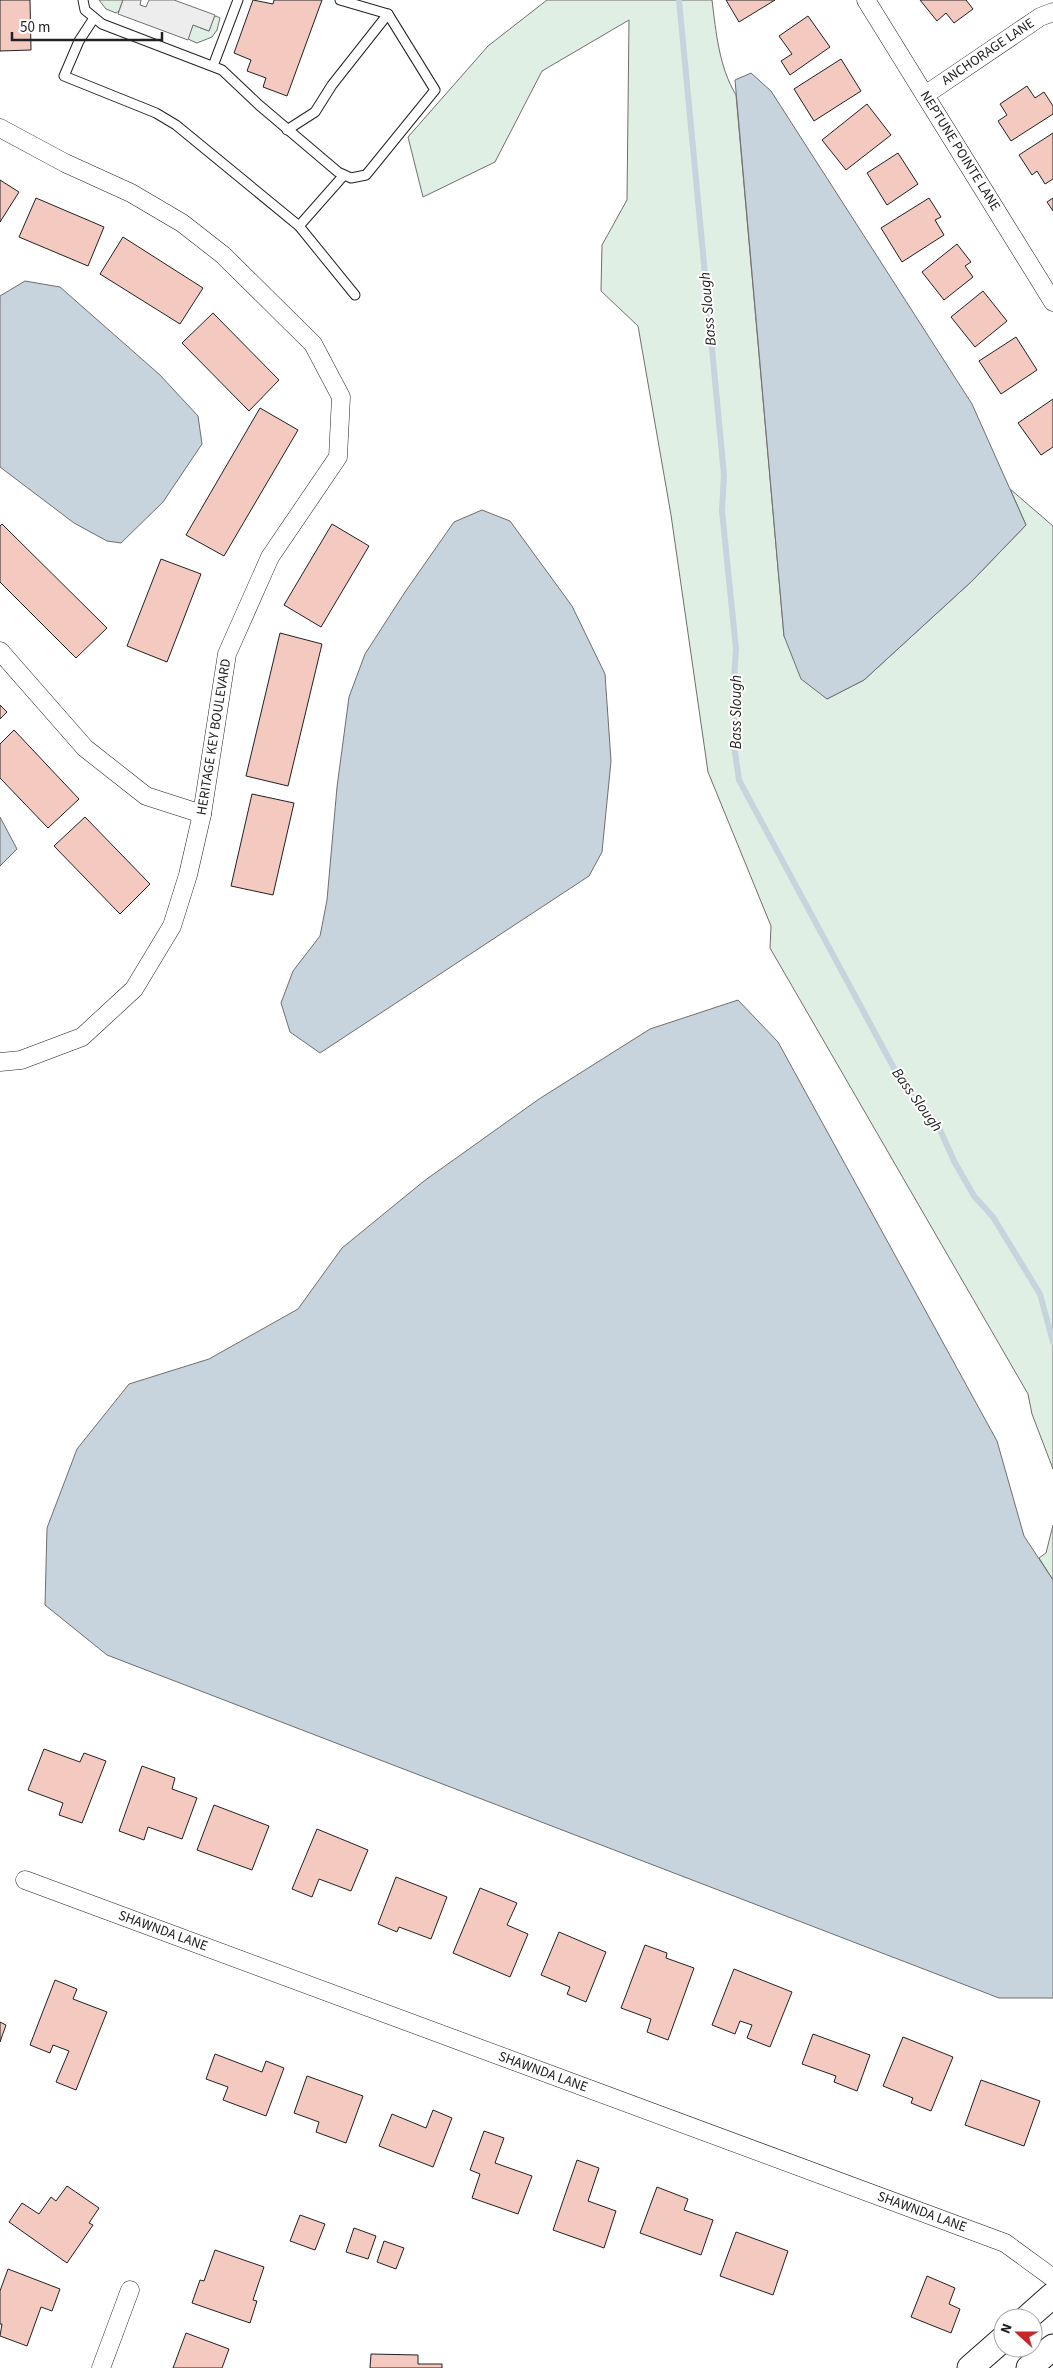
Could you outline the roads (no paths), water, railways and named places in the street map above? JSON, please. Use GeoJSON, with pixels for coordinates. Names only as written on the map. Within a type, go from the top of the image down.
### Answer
{"type":"FeatureCollection","features":[{"type":"Feature","properties":{"kind":"main road"},"geometry":{"type":"LineString","coordinates":[[1039,2308],[1053,2296]]}},
{"type":"Feature","properties":{"kind":"main road"},"geometry":{"type":"LineString","coordinates":[[1029,2368],[1053,2347]]}},
{"type":"Feature","properties":{"kind":"main road"},"geometry":{"type":"LineString","coordinates":[[970,2368],[993,2348]]}},
{"type":"Feature","properties":{"kind":"street","name":"NEPTUNE POINTE LANE"},"geometry":{"type":"LineString","coordinates":[[866,0],[1053,302]]}},
{"type":"Feature","properties":{"kind":"street","name":"ANCHORAGE LANE"},"geometry":{"type":"LineString","coordinates":[[925,95],[1040,17],[1053,12]]}},
{"type":"Feature","properties":{"kind":"street","name":"HERITAGE KEY BOULEVARD"},"geometry":{"type":"LineString","coordinates":[[0,128],[64,162],[131,192],[182,223],[216,250],[312,344],[341,397],[338,457],[270,557],[227,654],[202,814],[188,875],[172,926],[134,989],[82,1038],[21,1060],[0,1062]]}},
{"type":"Feature","properties":{"kind":"street"},"geometry":{"type":"LineString","coordinates":[[0,651],[85,748],[146,796],[202,814]]}},
{"type":"Feature","properties":{"kind":"street","name":"SHAWNDA LANE"},"geometry":{"type":"LineString","coordinates":[[25,1880],[1005,2243],[1053,2278]]}},
{"type":"Feature","properties":{"kind":"street"},"geometry":{"type":"LineString","coordinates":[[101,2368],[130,2290]]}},
{"type":"Feature","properties":{"kind":"lane"},"geometry":{"type":"LineString","coordinates":[[83,0],[85,10],[102,24],[222,70],[288,130],[344,175],[351,178],[366,175],[435,90],[388,14],[340,0]]}},
{"type":"Feature","properties":{"kind":"lane"},"geometry":{"type":"LineString","coordinates":[[213,66],[238,0]]}},
{"type":"Feature","properties":{"kind":"lane"},"geometry":{"type":"LineString","coordinates":[[288,130],[315,112],[332,85],[388,14]]}},
{"type":"Feature","properties":{"kind":"lane"},"geometry":{"type":"LineString","coordinates":[[94,18],[78,41],[64,76],[156,113],[176,125],[299,226],[355,295]]}},
{"type":"Feature","properties":{"kind":"lane"},"geometry":{"type":"LineString","coordinates":[[299,226],[344,175]]}},
{"type":"Feature","properties":{"kind":"waterway","name":"Bass Slough"},"geometry":{"type":"LineString","coordinates":[[679,0],[724,475],[722,511],[736,649],[734,680],[737,701],[734,745],[739,780],[903,1085],[937,1123],[954,1161],[974,1196],[993,1217],[1040,1294],[1053,1342]]}}]}
